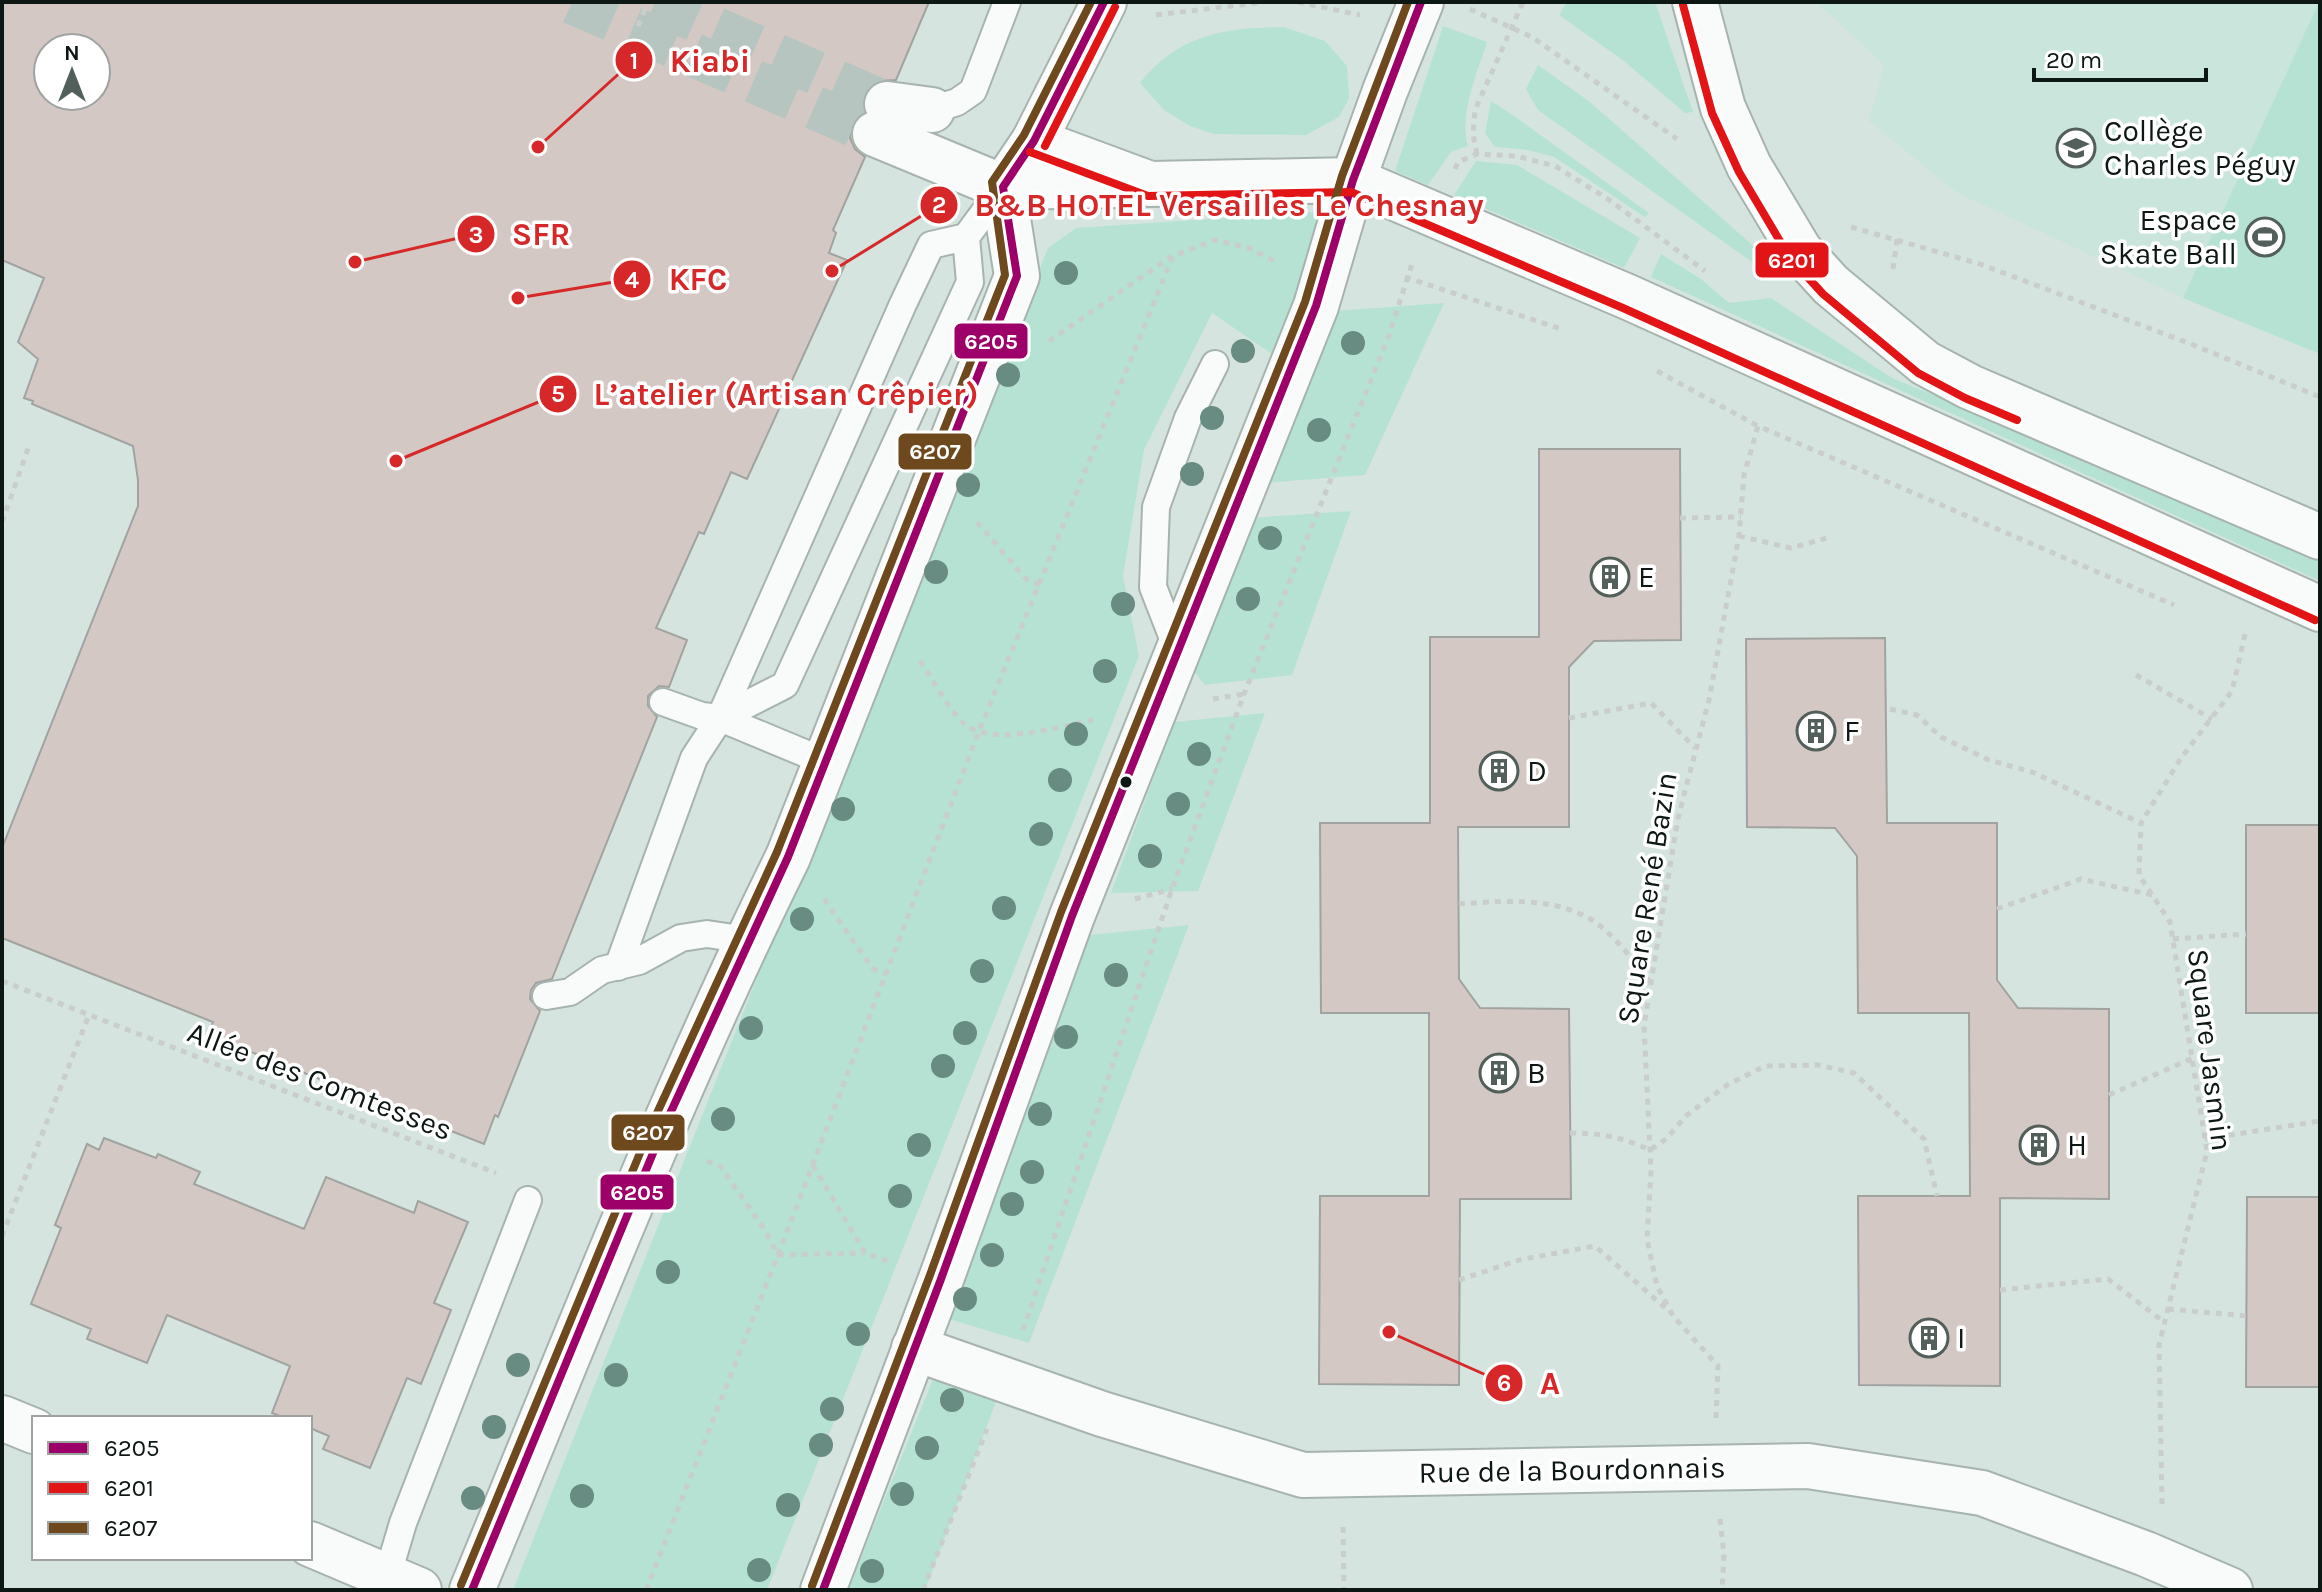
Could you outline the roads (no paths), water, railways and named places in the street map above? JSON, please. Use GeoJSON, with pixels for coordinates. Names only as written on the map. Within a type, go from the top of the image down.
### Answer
{"type":"FeatureCollection","features":[{"type":"Feature","properties":{"kind":"main road"},"geometry":{"type":"LineString","coordinates":[[472,1590],[658,1140],[747,940],[788,857],[1017,276],[1003,187],[1034,141],[1104,2]]}},
{"type":"Feature","properties":{"kind":"main road"},"geometry":{"type":"LineString","coordinates":[[823,1590],[941,1279],[1072,916],[1322,287],[1353,180],[1421,2]]}},
{"type":"Feature","properties":{"kind":"main road"},"geometry":{"type":"LineString","coordinates":[[1695,2],[1723,108],[1749,166],[1800,251],[1831,285],[1925,363],[1970,387],[2320,537]]}},
{"type":"Feature","properties":{"kind":"main road"},"geometry":{"type":"LineString","coordinates":[[932,110],[881,119],[1003,187],[1353,180],[1628,297],[2320,609]]}},
{"type":"Feature","properties":{"kind":"main road"},"geometry":{"type":"LineString","coordinates":[[1034,141],[1150,184]]}},
{"type":"Feature","properties":{"kind":"main road","name":"Rue de la Bourdonnais"},"geometry":{"type":"LineString","coordinates":[[914,1348],[1102,1414],[1303,1475],[1808,1466],[1982,1493],[2146,1554],[2230,1590]]}},
{"type":"Feature","properties":{"kind":"main road"},"geometry":{"type":"LineString","coordinates":[[2,1418],[32,1430]]}},
{"type":"Feature","properties":{"kind":"main road"},"geometry":{"type":"LineString","coordinates":[[312,1545],[397,1585]]}},
{"type":"Feature","properties":{"kind":"lane"},"geometry":{"type":"LineString","coordinates":[[932,110],[957,102],[973,91],[1007,2]]}},
{"type":"Feature","properties":{"kind":"lane"},"geometry":{"type":"LineString","coordinates":[[618,967],[694,758],[720,718],[931,245],[966,237],[1003,187]]}},
{"type":"Feature","properties":{"kind":"lane"},"geometry":{"type":"LineString","coordinates":[[720,718],[785,685],[970,282],[966,237]]}},
{"type":"Feature","properties":{"kind":"lane"},"geometry":{"type":"LineString","coordinates":[[1178,651],[1153,587],[1156,507],[1188,418],[1215,364]]}},
{"type":"Feature","properties":{"kind":"lane"},"geometry":{"type":"LineString","coordinates":[[663,702],[702,716],[720,718],[826,762]]}},
{"type":"Feature","properties":{"kind":"lane"},"geometry":{"type":"LineString","coordinates":[[546,996],[570,992],[602,970],[639,961],[681,938],[707,934],[747,940]]}},
{"type":"Feature","properties":{"kind":"lane"},"geometry":{"type":"LineString","coordinates":[[397,1585],[403,1523],[528,1200]]}},
{"type":"Feature","properties":{"kind":"tunnel"},"geometry":{"type":"LineString","coordinates":[[572,2],[875,134]]}},
{"type":"Feature","properties":{"kind":"tunnel"},"geometry":{"type":"LineString","coordinates":[[655,2],[887,104]]}},
{"type":"Feature","properties":{"kind":"place","name":"Kiabi"},"geometry":{"type":"Point","coordinates":[538,147]}},
{"type":"Feature","properties":{"kind":"place","name":"Collège Charles Péguy"},"geometry":{"type":"Point","coordinates":[2076,148]}},
{"type":"Feature","properties":{"kind":"place","name":"Espace Skate Ball"},"geometry":{"type":"Point","coordinates":[2265,237]}},
{"type":"Feature","properties":{"kind":"place","name":"SFR"},"geometry":{"type":"Point","coordinates":[355,262]}},
{"type":"Feature","properties":{"kind":"place","name":"B&B HOTEL Versailles Le Chesnay"},"geometry":{"type":"Point","coordinates":[832,271]}},
{"type":"Feature","properties":{"kind":"place","name":"KFC"},"geometry":{"type":"Point","coordinates":[518,298]}},
{"type":"Feature","properties":{"kind":"place","name":"L’atelier (Artisan Crêpier)"},"geometry":{"type":"Point","coordinates":[396,461]}},
{"type":"Feature","properties":{"kind":"place","name":"E"},"geometry":{"type":"Point","coordinates":[1610,577]}},
{"type":"Feature","properties":{"kind":"place","name":"F"},"geometry":{"type":"Point","coordinates":[1816,731]}},
{"type":"Feature","properties":{"kind":"place","name":"D"},"geometry":{"type":"Point","coordinates":[1499,771]}},
{"type":"Feature","properties":{"kind":"place","name":"B"},"geometry":{"type":"Point","coordinates":[1499,1073]}},
{"type":"Feature","properties":{"kind":"place","name":"H"},"geometry":{"type":"Point","coordinates":[2039,1145]}},
{"type":"Feature","properties":{"kind":"place","name":"A"},"geometry":{"type":"Point","coordinates":[1389,1332]}},
{"type":"Feature","properties":{"kind":"place","name":"I"},"geometry":{"type":"Point","coordinates":[1929,1338]}}]}
